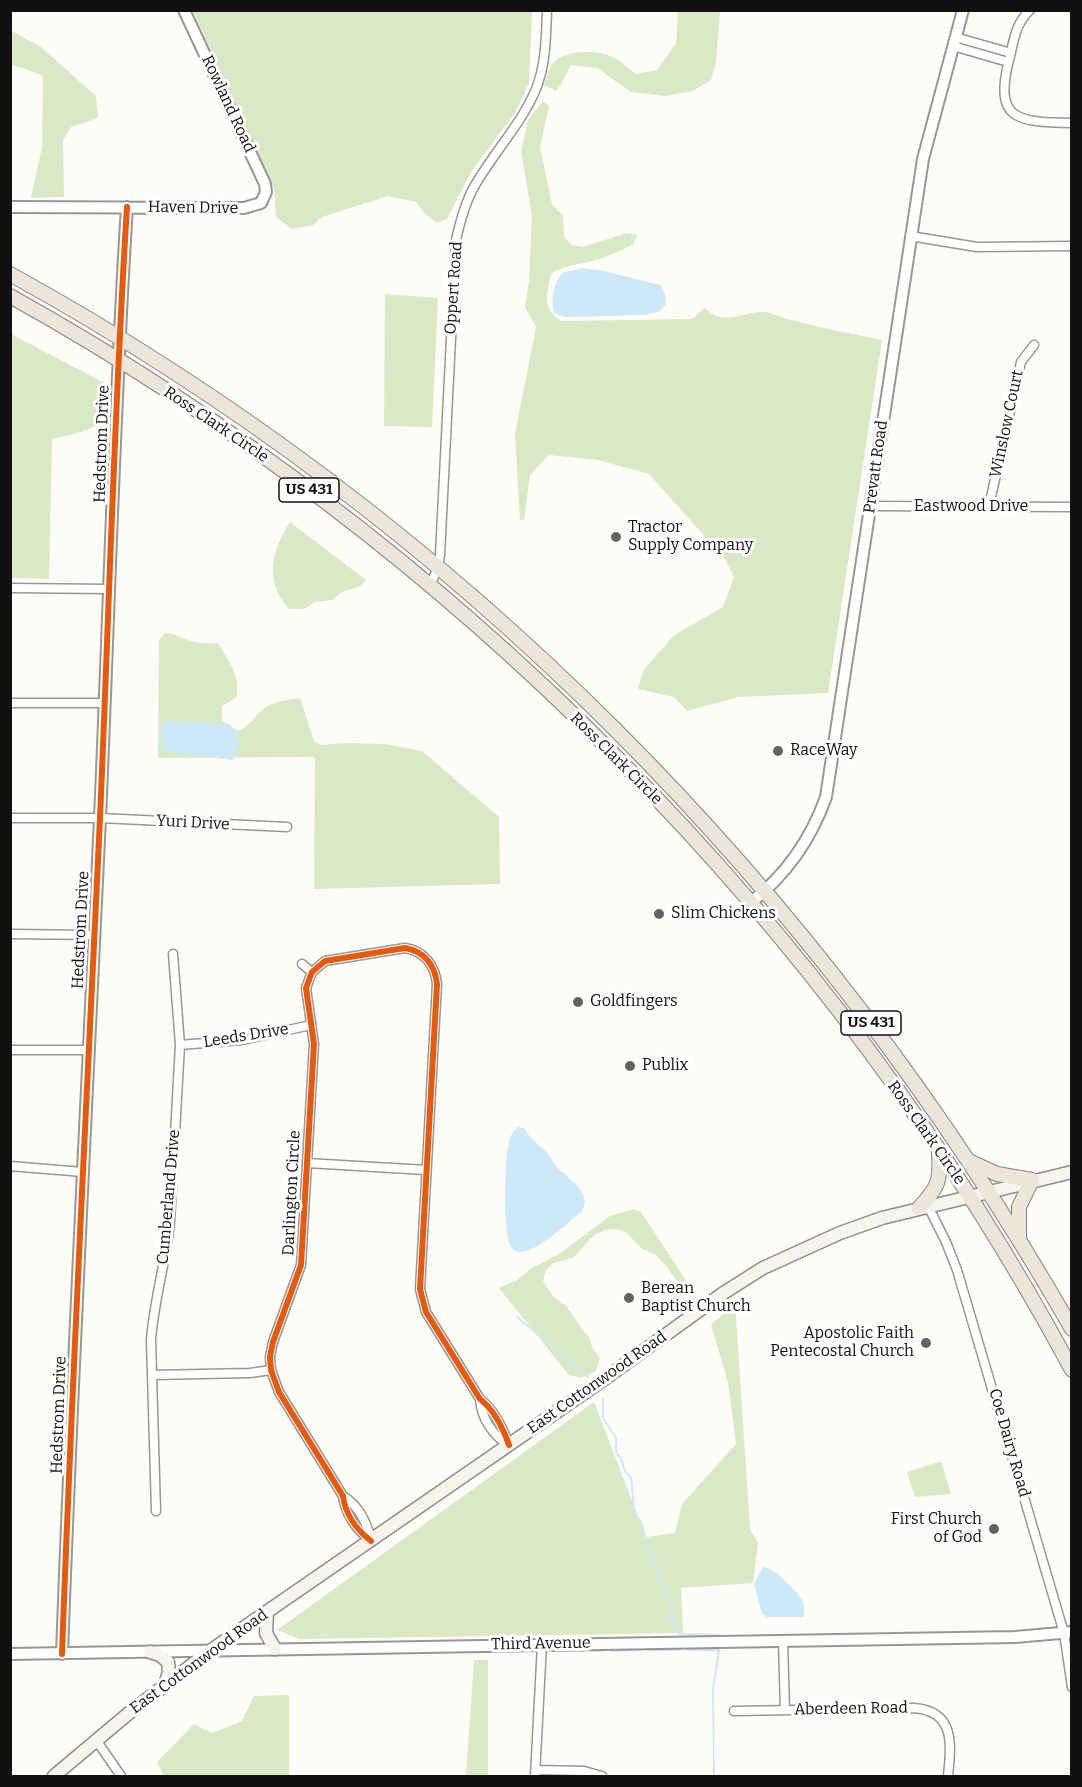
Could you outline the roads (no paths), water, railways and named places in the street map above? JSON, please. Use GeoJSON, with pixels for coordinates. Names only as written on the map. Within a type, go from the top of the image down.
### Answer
{"type":"FeatureCollection","features":[{"type":"Feature","properties":{"kind":"highway","name":"Ross Clark Circle"},"geometry":{"type":"LineString","coordinates":[[10,274],[119,337],[282,446],[438,567],[593,707],[699,816],[765,891],[839,982],[912,1078],[969,1161],[1019,1239],[1071,1329]]}},
{"type":"Feature","properties":{"kind":"highway","name":"Ross Clark Circle"},"geometry":{"type":"LineString","coordinates":[[10,296],[119,360],[206,417],[300,484],[430,586],[500,647],[580,722],[672,816],[750,903],[875,1060],[970,1197],[1071,1370]]}},
{"type":"Feature","properties":{"kind":"highway"},"geometry":{"type":"LineString","coordinates":[[580,722],[593,707]]}},
{"type":"Feature","properties":{"kind":"highway"},"geometry":{"type":"LineString","coordinates":[[817,985],[829,988],[839,982]]}},
{"type":"Feature","properties":{"kind":"highway"},"geometry":{"type":"LineString","coordinates":[[923,1207],[939,1182],[939,1151]]}},
{"type":"Feature","properties":{"kind":"highway"},"geometry":{"type":"LineString","coordinates":[[969,1161],[997,1174],[1032,1180],[1019,1207],[1019,1239]]}},
{"type":"Feature","properties":{"kind":"main road","name":"East Cottonwood Road"},"geometry":{"type":"LineString","coordinates":[[54,1776],[96,1740],[210,1651],[509,1445],[722,1294],[763,1268],[840,1233],[923,1207],[1071,1172]]}},
{"type":"Feature","properties":{"kind":"main road"},"geometry":{"type":"LineString","coordinates":[[267,1613],[266,1633],[276,1649]]}},
{"type":"Feature","properties":{"kind":"main road"},"geometry":{"type":"LineString","coordinates":[[150,1652],[160,1655],[168,1662],[169,1672],[165,1685]]}},
{"type":"Feature","properties":{"kind":"street","name":"Rowland Road"},"geometry":{"type":"LineString","coordinates":[[184,10],[265,184],[264,198]]}},
{"type":"Feature","properties":{"kind":"street","name":"Oppert Road"},"geometry":{"type":"LineString","coordinates":[[430,586],[438,567],[456,240],[473,188],[520,118],[537,86],[543,67],[547,10]]}},
{"type":"Feature","properties":{"kind":"street","name":"Prevatt Road"},"geometry":{"type":"LineString","coordinates":[[750,903],[765,891],[802,847],[817,822],[826,797],[922,159],[963,10]]}},
{"type":"Feature","properties":{"kind":"street"},"geometry":{"type":"LineString","coordinates":[[1030,10],[1018,25],[1008,62],[1003,92],[1007,104],[1023,119],[1034,122],[1071,123]]}},
{"type":"Feature","properties":{"kind":"street"},"geometry":{"type":"LineString","coordinates":[[954,41],[1011,53]]}},
{"type":"Feature","properties":{"kind":"street"},"geometry":{"type":"LineString","coordinates":[[954,41],[1008,62]]}},
{"type":"Feature","properties":{"kind":"street","name":"Haven Drive"},"geometry":{"type":"LineString","coordinates":[[10,207],[244,208],[256,206],[264,198]]}},
{"type":"Feature","properties":{"kind":"street","name":"Hedstrom Drive"},"geometry":{"type":"LineString","coordinates":[[62,1654],[110,589],[119,337],[127,207]]}},
{"type":"Feature","properties":{"kind":"street"},"geometry":{"type":"LineString","coordinates":[[910,236],[977,247],[1071,246]]}},
{"type":"Feature","properties":{"kind":"street","name":"Winslow Court"},"geometry":{"type":"LineString","coordinates":[[989,507],[1021,362],[1034,345]]}},
{"type":"Feature","properties":{"kind":"street","name":"Eastwood Drive"},"geometry":{"type":"LineString","coordinates":[[870,506],[1071,507]]}},
{"type":"Feature","properties":{"kind":"street"},"geometry":{"type":"LineString","coordinates":[[10,588],[110,589]]}},
{"type":"Feature","properties":{"kind":"street"},"geometry":{"type":"LineString","coordinates":[[10,703],[105,703]]}},
{"type":"Feature","properties":{"kind":"street","name":"Yuri Drive"},"geometry":{"type":"LineString","coordinates":[[10,818],[100,818],[287,827]]}},
{"type":"Feature","properties":{"kind":"street"},"geometry":{"type":"LineString","coordinates":[[10,934],[93,935]]}},
{"type":"Feature","properties":{"kind":"street"},"geometry":{"type":"LineString","coordinates":[[302,964],[312,972],[320,964],[331,959],[399,948],[428,954],[437,984],[419,1281],[421,1297],[426,1312],[480,1400],[488,1406],[504,1431],[509,1445]]}},
{"type":"Feature","properties":{"kind":"street","name":"Cumberland Drive"},"geometry":{"type":"LineString","coordinates":[[156,1511],[151,1340],[153,1315],[169,1233],[180,1046],[173,954]]}},
{"type":"Feature","properties":{"kind":"street","name":"Darlington Circle"},"geometry":{"type":"LineString","coordinates":[[312,972],[306,988],[314,1044],[301,1265],[273,1342],[270,1357],[271,1370],[279,1392],[344,1496],[352,1502],[367,1526],[371,1541]]}},
{"type":"Feature","properties":{"kind":"street","name":"Leeds Drive"},"geometry":{"type":"LineString","coordinates":[[180,1046],[242,1040],[311,1025]]}},
{"type":"Feature","properties":{"kind":"street"},"geometry":{"type":"LineString","coordinates":[[10,1050],[88,1050]]}},
{"type":"Feature","properties":{"kind":"street"},"geometry":{"type":"LineString","coordinates":[[306,1163],[426,1170]]}},
{"type":"Feature","properties":{"kind":"street"},"geometry":{"type":"LineString","coordinates":[[10,1166],[82,1172]]}},
{"type":"Feature","properties":{"kind":"street","name":"Coe Dairy Road"},"geometry":{"type":"LineString","coordinates":[[923,1207],[946,1242],[957,1270],[1068,1633],[1071,1687]]}},
{"type":"Feature","properties":{"kind":"street"},"geometry":{"type":"LineString","coordinates":[[153,1375],[250,1373],[271,1370]]}},
{"type":"Feature","properties":{"kind":"street","name":"Third Avenue"},"geometry":{"type":"LineString","coordinates":[[10,1654],[783,1641],[1068,1633]]}},
{"type":"Feature","properties":{"kind":"street"},"geometry":{"type":"LineString","coordinates":[[783,1641],[785,1710]]}},
{"type":"Feature","properties":{"kind":"street"},"geometry":{"type":"LineString","coordinates":[[542,1644],[535,1773],[584,1771],[602,1776]]}},
{"type":"Feature","properties":{"kind":"street","name":"Aberdeen Road"},"geometry":{"type":"LineString","coordinates":[[734,1711],[914,1708],[926,1710],[937,1716],[948,1731],[951,1742],[948,1776]]}},
{"type":"Feature","properties":{"kind":"street"},"geometry":{"type":"LineString","coordinates":[[96,1740],[121,1776]]}},
{"type":"Feature","properties":{"kind":"water"},"geometry":{"type":"Polygon","coordinates":[[[582,268],[660,285],[665,294],[666,305],[658,312],[646,315],[565,317],[554,313],[553,292],[562,273],[582,268]]]}},
{"type":"Feature","properties":{"kind":"water"},"geometry":{"type":"Polygon","coordinates":[[[166,721],[228,724],[236,731],[238,740],[233,760],[167,752],[162,738],[163,723],[166,721]]]}},
{"type":"Feature","properties":{"kind":"water"},"geometry":{"type":"Polygon","coordinates":[[[518,1127],[524,1128],[555,1165],[577,1186],[582,1192],[585,1204],[582,1211],[553,1236],[536,1247],[521,1252],[514,1250],[510,1245],[505,1208],[508,1147],[511,1135],[518,1127]]]}},
{"type":"Feature","properties":{"kind":"water"},"geometry":{"type":"Polygon","coordinates":[[[763,1567],[779,1575],[796,1592],[804,1604],[804,1617],[767,1617],[762,1614],[754,1584],[763,1567]]]}},
{"type":"Feature","properties":{"kind":"waterway"},"geometry":{"type":"LineString","coordinates":[[517,1317],[588,1377]]}},
{"type":"Feature","properties":{"kind":"waterway"},"geometry":{"type":"LineString","coordinates":[[603,1399],[603,1418],[616,1438],[616,1453],[631,1478],[634,1508],[641,1521],[650,1556],[656,1565],[666,1594],[676,1631],[680,1634],[719,1635]]}},
{"type":"Feature","properties":{"kind":"waterway"},"geometry":{"type":"LineString","coordinates":[[611,1651],[641,1650]]}},
{"type":"Feature","properties":{"kind":"waterway"},"geometry":{"type":"LineString","coordinates":[[648,1650],[680,1650]]}},
{"type":"Feature","properties":{"kind":"waterway"},"geometry":{"type":"LineString","coordinates":[[686,1650],[719,1650],[713,1689],[714,1776]]}},
{"type":"Feature","properties":{"kind":"waterway"},"geometry":{"type":"LineString","coordinates":[[501,1652],[532,1651]]}},
{"type":"Feature","properties":{"kind":"waterway"},"geometry":{"type":"LineString","coordinates":[[553,1651],[583,1651]]}},
{"type":"Feature","properties":{"kind":"waterway"},"geometry":{"type":"LineString","coordinates":[[593,1651],[602,1651]]}},
{"type":"Feature","properties":{"kind":"waterway"},"geometry":{"type":"LineString","coordinates":[[470,1652],[493,1652]]}},
{"type":"Feature","properties":{"kind":"place","name":"Tractor Supply Company"},"geometry":{"type":"Point","coordinates":[616,537]}},
{"type":"Feature","properties":{"kind":"place","name":"RaceWay"},"geometry":{"type":"Point","coordinates":[778,751]}},
{"type":"Feature","properties":{"kind":"place","name":"Slim Chickens"},"geometry":{"type":"Point","coordinates":[659,914]}},
{"type":"Feature","properties":{"kind":"place","name":"Goldfingers"},"geometry":{"type":"Point","coordinates":[578,1002]}},
{"type":"Feature","properties":{"kind":"place","name":"Publix"},"geometry":{"type":"Point","coordinates":[630,1066]}},
{"type":"Feature","properties":{"kind":"place","name":"Berean Baptist Church"},"geometry":{"type":"Point","coordinates":[629,1298]}},
{"type":"Feature","properties":{"kind":"place","name":"Apostolic Faith Pentecostal Church"},"geometry":{"type":"Point","coordinates":[926,1343]}},
{"type":"Feature","properties":{"kind":"place","name":"First Church of God"},"geometry":{"type":"Point","coordinates":[994,1529]}}]}
